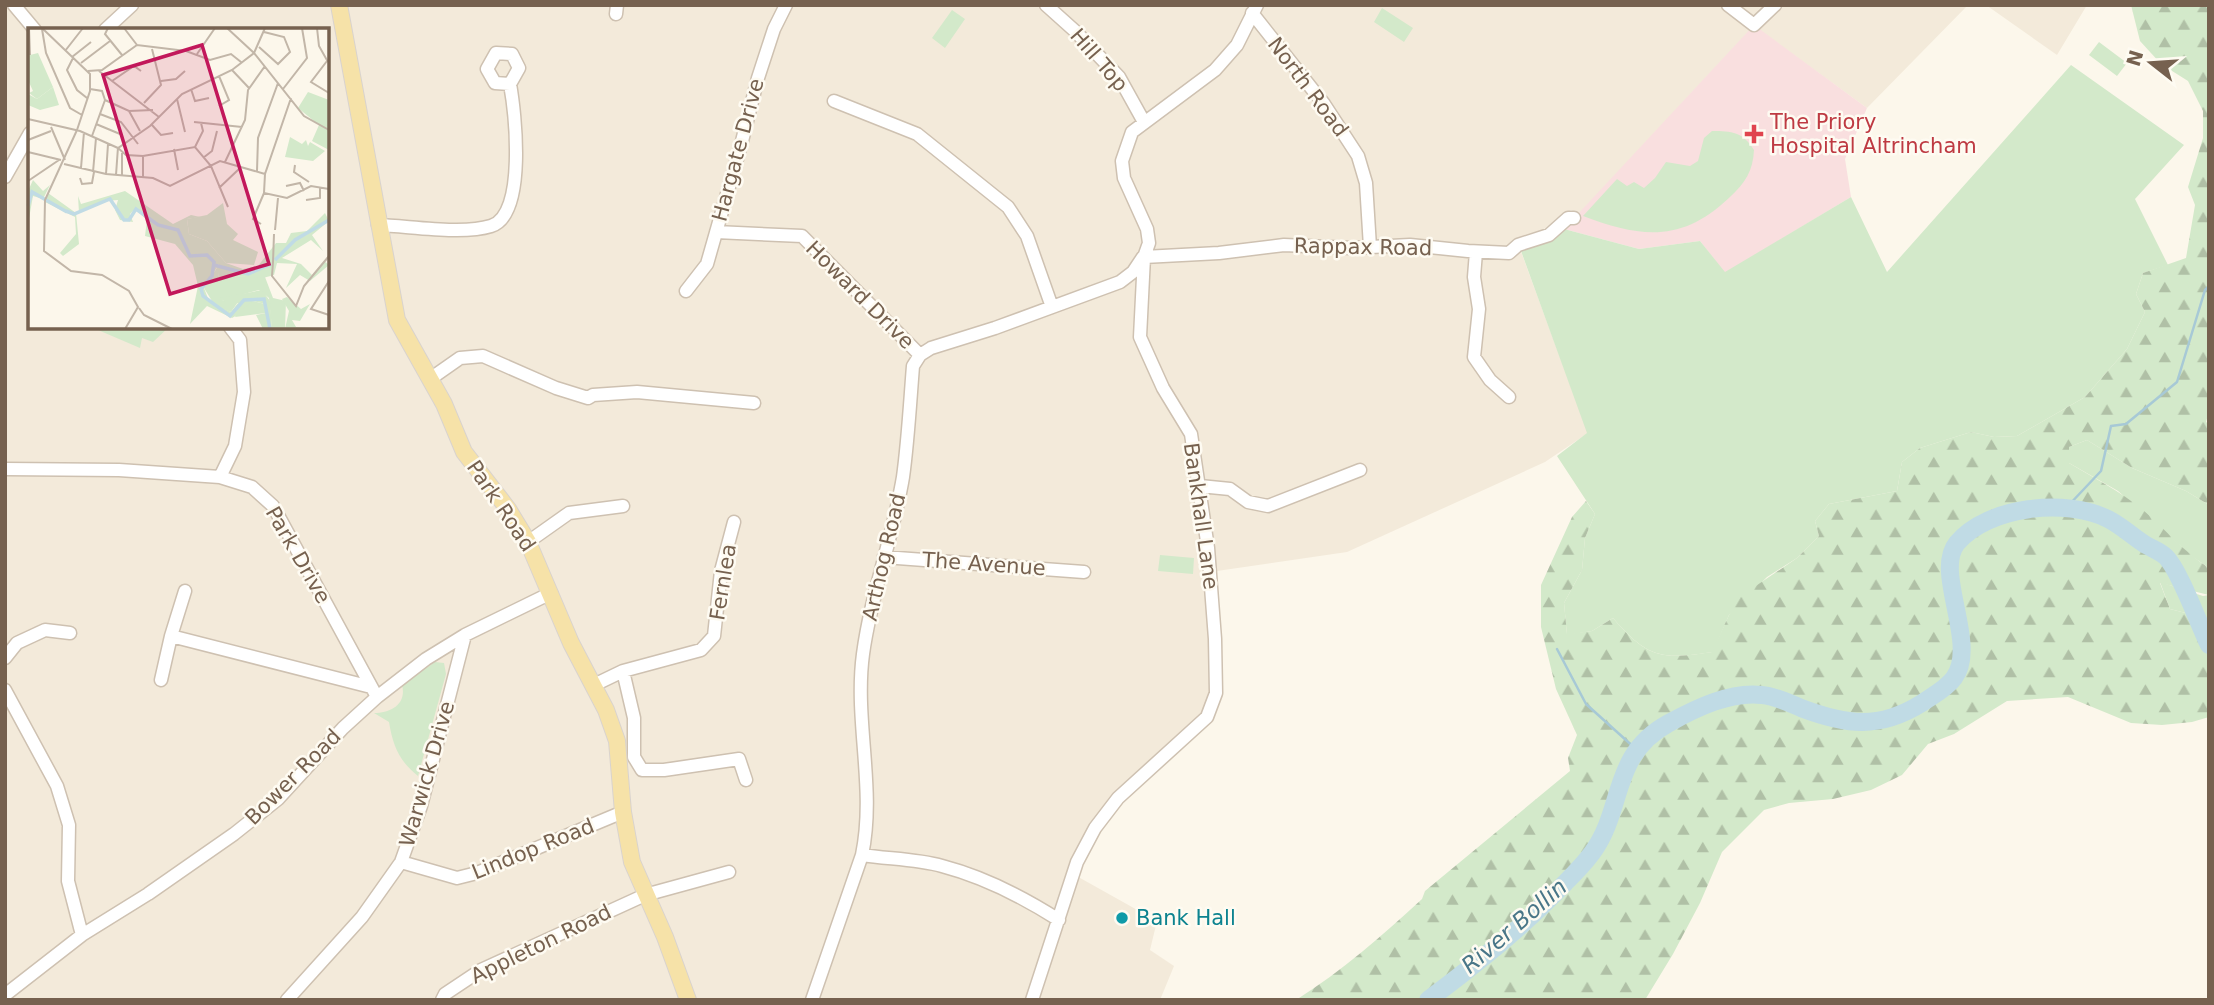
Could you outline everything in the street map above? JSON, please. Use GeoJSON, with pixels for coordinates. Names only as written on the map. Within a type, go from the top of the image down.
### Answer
{"type":"FeatureCollection","features":[{"type":"Feature","properties":{"kind":"main road","name":"Park Road"},"geometry":{"type":"LineString","coordinates":[[339,5],[397,320],[443,404],[464,452],[508,509],[528,542],[571,643],[606,710],[617,741],[623,812],[632,862],[665,937],[688,1000]]}},
{"type":"Feature","properties":{"kind":"street"},"geometry":{"type":"LineString","coordinates":[[14,5],[33,28]]}},
{"type":"Feature","properties":{"kind":"street"},"geometry":{"type":"LineString","coordinates":[[107,28],[132,5]]}},
{"type":"Feature","properties":{"kind":"street","name":"Hargate Drive"},"geometry":{"type":"LineString","coordinates":[[685,291],[707,264],[758,78],[774,29],[786,5]]}},
{"type":"Feature","properties":{"kind":"street","name":"Hill Top"},"geometry":{"type":"LineString","coordinates":[[1046,5],[1076,31],[1119,77],[1144,121]]}},
{"type":"Feature","properties":{"kind":"street"},"geometry":{"type":"LineString","coordinates":[[1728,5],[1754,25],[1775,5]]}},
{"type":"Feature","properties":{"kind":"street","name":"Bankhall Lane"},"geometry":{"type":"LineString","coordinates":[[1032,1000],[1076,862],[1095,828],[1118,799],[1207,717],[1216,693],[1208,548],[1191,434],[1163,388],[1140,337],[1144,257],[1149,243],[1147,229],[1124,178],[1122,161],[1132,132],[1215,70],[1237,45],[1255,9]]}},
{"type":"Feature","properties":{"kind":"street","name":"North Road"},"geometry":{"type":"LineString","coordinates":[[1255,9],[1358,156],[1366,183],[1370,247]]}},
{"type":"Feature","properties":{"kind":"street"},"geometry":{"type":"LineString","coordinates":[[378,225],[472,230],[495,226],[509,209],[514,181],[516,115],[510,84]]}},
{"type":"Feature","properties":{"kind":"street"},"geometry":{"type":"LineString","coordinates":[[834,101],[917,134],[1008,207],[1027,236],[1052,307]]}},
{"type":"Feature","properties":{"kind":"street"},"geometry":{"type":"LineString","coordinates":[[7,170],[28,136]]}},
{"type":"Feature","properties":{"kind":"street","name":"Rappax Road"},"geometry":{"type":"LineString","coordinates":[[1144,257],[1219,253],[1284,245],[1410,245],[1509,253],[1518,245],[1549,235],[1568,218],[1574,218]]}},
{"type":"Feature","properties":{"kind":"street","name":"Howard Drive"},"geometry":{"type":"LineString","coordinates":[[716,232],[802,236],[920,355]]}},
{"type":"Feature","properties":{"kind":"street"},"geometry":{"type":"LineString","coordinates":[[1476,252],[1474,277],[1479,309],[1474,357],[1490,380],[1509,397]]}},
{"type":"Feature","properties":{"kind":"street"},"geometry":{"type":"LineString","coordinates":[[920,355],[931,348],[1120,282],[1133,272],[1144,257]]}},
{"type":"Feature","properties":{"kind":"street"},"geometry":{"type":"LineString","coordinates":[[220,477],[235,446],[244,392],[240,340],[232,329]]}},
{"type":"Feature","properties":{"kind":"street","name":"Arthog Road"},"geometry":{"type":"LineString","coordinates":[[813,1000],[867,834],[868,790],[862,673],[868,628],[902,479],[913,366],[920,355]]}},
{"type":"Feature","properties":{"kind":"street"},"geometry":{"type":"LineString","coordinates":[[430,379],[460,358],[483,356],[556,388],[587,398],[593,395],[637,392],[754,403]]}},
{"type":"Feature","properties":{"kind":"street","name":"Park Drive"},"geometry":{"type":"LineString","coordinates":[[5,469],[119,470],[220,477],[252,487],[273,506],[374,692]]}},
{"type":"Feature","properties":{"kind":"street"},"geometry":{"type":"LineString","coordinates":[[1200,486],[1230,489],[1248,502],[1268,506],[1360,470]]}},
{"type":"Feature","properties":{"kind":"street"},"geometry":{"type":"LineString","coordinates":[[528,542],[569,513],[623,506]]}},
{"type":"Feature","properties":{"kind":"street","name":"Fernlea"},"geometry":{"type":"LineString","coordinates":[[594,685],[623,671],[701,650],[715,636],[721,571],[734,522]]}},
{"type":"Feature","properties":{"kind":"street","name":"The Avenue"},"geometry":{"type":"LineString","coordinates":[[884,558],[1084,572]]}},
{"type":"Feature","properties":{"kind":"street"},"geometry":{"type":"LineString","coordinates":[[161,680],[171,636],[186,591]]}},
{"type":"Feature","properties":{"kind":"street","name":"Bower Road"},"geometry":{"type":"LineString","coordinates":[[5,995],[82,935],[148,894],[234,834],[278,799],[374,692],[465,635],[551,593]]}},
{"type":"Feature","properties":{"kind":"street"},"geometry":{"type":"LineString","coordinates":[[5,658],[17,643],[45,630],[70,633]]}},
{"type":"Feature","properties":{"kind":"street","name":"Warwick Drive"},"geometry":{"type":"LineString","coordinates":[[287,1000],[362,917],[401,862],[421,806],[465,635]]}},
{"type":"Feature","properties":{"kind":"street"},"geometry":{"type":"LineString","coordinates":[[171,636],[374,692]]}},
{"type":"Feature","properties":{"kind":"street"},"geometry":{"type":"LineString","coordinates":[[623,671],[634,718],[634,757],[642,770],[664,770],[738,759],[746,780]]}},
{"type":"Feature","properties":{"kind":"street"},"geometry":{"type":"LineString","coordinates":[[5,691],[57,786],[69,825],[68,881],[82,935]]}},
{"type":"Feature","properties":{"kind":"street","name":"Lindop Road"},"geometry":{"type":"LineString","coordinates":[[401,862],[457,878],[477,873],[623,812]]}},
{"type":"Feature","properties":{"kind":"street"},"geometry":{"type":"LineString","coordinates":[[862,855],[941,865],[1014,894],[1059,920]]}},
{"type":"Feature","properties":{"kind":"street","name":"Appleton Road"},"geometry":{"type":"LineString","coordinates":[[442,1000],[445,994],[481,970],[645,895],[729,873]]}},
{"type":"Feature","properties":{"kind":"shaded area"},"geometry":{"type":"Polygon","coordinates":[[[5,5],[1968,5],[1867,108],[1754,26],[1583,216],[1571,210],[1538,233],[1517,241],[1588,433],[1545,462],[1347,552],[1210,572],[1216,693],[1207,717],[1118,798],[1073,874],[1157,921],[1150,950],[1174,966],[1160,1000],[5,1000],[5,5]]]}},
{"type":"Feature","properties":{"kind":"shaded area"},"geometry":{"type":"Polygon","coordinates":[[[1986,5],[2087,5],[2057,55],[1986,5]]]}},
{"type":"Feature","properties":{"kind":"shaded area","name":"The Priory Hospital Altrincham"},"geometry":{"type":"Polygon","coordinates":[[[1754,25],[1867,108],[1845,159],[1851,197],[1725,273],[1700,241],[1639,249],[1564,229],[1754,25]]]}},
{"type":"Feature","properties":{"kind":"green space"},"geometry":{"type":"Polygon","coordinates":[[[2131,5],[2209,5],[2209,411],[2206,422],[2209,424],[2209,505],[2186,491],[2132,468],[2087,440],[2069,447],[2069,463],[2134,503],[2209,568],[2209,595],[2160,583],[2170,609],[2209,619],[2209,717],[2162,725],[2131,723],[2068,697],[2007,701],[1954,734],[1928,744],[1902,775],[1871,790],[1833,799],[1789,803],[1764,810],[1722,852],[1700,903],[1645,1000],[1296,1000],[1361,952],[1422,899],[1425,891],[1570,771],[1568,758],[1577,735],[1556,689],[1541,627],[1541,585],[1572,517],[1586,501],[1595,514],[1585,538],[1582,570],[1564,603],[1567,634],[1592,631],[1613,618],[1636,641],[1656,653],[1680,656],[1712,652],[1741,596],[1797,558],[1819,536],[1815,521],[1829,504],[1897,491],[1902,462],[1920,448],[1971,432],[1994,437],[2017,436],[2085,397],[2127,349],[2145,312],[2136,294],[2143,273],[2186,258],[2195,205],[2188,187],[2203,138],[2203,111],[2188,81],[2161,64],[2140,41],[2131,5]]]}},
{"type":"Feature","properties":{"kind":"green space"},"geometry":{"type":"Polygon","coordinates":[[[1382,8],[1413,28],[1404,42],[1374,22],[1382,8]]]}},
{"type":"Feature","properties":{"kind":"green space"},"geometry":{"type":"Polygon","coordinates":[[[952,10],[965,19],[945,48],[932,38],[952,10]]]}},
{"type":"Feature","properties":{"kind":"green space"},"geometry":{"type":"Polygon","coordinates":[[[2099,42],[2127,63],[2117,76],[2089,55],[2099,42]]]}},
{"type":"Feature","properties":{"kind":"green space"},"geometry":{"type":"Polygon","coordinates":[[[2071,65],[2184,145],[2135,199],[2168,265],[2143,273],[2136,294],[2145,312],[2127,349],[2085,397],[2017,436],[1994,437],[1971,432],[1920,448],[1902,462],[1897,491],[1829,504],[1815,521],[1819,536],[1797,558],[1767,577],[1729,615],[1713,652],[1680,656],[1656,653],[1636,641],[1613,618],[1592,631],[1567,635],[1564,603],[1582,570],[1585,538],[1595,514],[1557,456],[1587,433],[1521,251],[1556,238],[1564,229],[1639,249],[1700,241],[1725,272],[1851,197],[1887,272],[2071,65]]]}},
{"type":"Feature","properties":{"kind":"green space"},"geometry":{"type":"Polygon","coordinates":[[[1712,131],[1736,134],[1746,139],[1754,150],[1752,164],[1744,182],[1712,212],[1678,229],[1660,232],[1624,229],[1583,216],[1617,179],[1627,186],[1634,182],[1644,188],[1666,162],[1690,166],[1698,161],[1704,138],[1712,131]]]}},
{"type":"Feature","properties":{"kind":"green space"},"geometry":{"type":"Polygon","coordinates":[[[96,329],[167,329],[153,342],[142,338],[140,348],[96,329]]]}},
{"type":"Feature","properties":{"kind":"green space"},"geometry":{"type":"Polygon","coordinates":[[[2087,440],[2132,468],[2186,491],[2209,505],[2209,568],[2118,491],[2069,463],[2069,447],[2087,440]]]}},
{"type":"Feature","properties":{"kind":"green space"},"geometry":{"type":"Polygon","coordinates":[[[1160,555],[1194,558],[1193,574],[1158,571],[1160,555]]]}},
{"type":"Feature","properties":{"kind":"green space"},"geometry":{"type":"Polygon","coordinates":[[[2160,582],[2203,596],[2209,595],[2209,619],[2170,609],[2160,582]]]}},
{"type":"Feature","properties":{"kind":"green space"},"geometry":{"type":"Polygon","coordinates":[[[435,662],[444,663],[446,674],[418,776],[406,765],[398,752],[389,722],[374,713],[396,706],[402,697],[402,685],[435,662]]]}},
{"type":"Feature","properties":{"kind":"waterway"},"geometry":{"type":"LineString","coordinates":[[2067,507],[2101,471],[2111,426],[2126,424],[2177,382],[2205,290],[2209,286]]}},
{"type":"Feature","properties":{"kind":"waterway","name":"River Bollin"},"geometry":{"type":"LineString","coordinates":[[1428,1000],[1516,930],[1582,865],[1602,836],[1627,766],[1650,736],[1669,723],[1714,702],[1750,694],[1772,697],[1833,718],[1877,721],[1906,712],[1947,686],[1960,664],[1962,647],[1952,589],[1951,556],[1957,543],[1971,530],[1988,521],[2028,509],[2050,508],[2091,512],[2108,519],[2166,557],[2183,586],[2209,645]]}},
{"type":"Feature","properties":{"kind":"waterway"},"geometry":{"type":"LineString","coordinates":[[1557,649],[1586,704],[1637,750]]}},
{"type":"Feature","properties":{"kind":"place","name":"The Priory Hospital Altrincham"},"geometry":{"type":"Point","coordinates":[1754,134]}},
{"type":"Feature","properties":{"kind":"place","name":"Bank Hall"},"geometry":{"type":"Point","coordinates":[1122,918]}}]}
